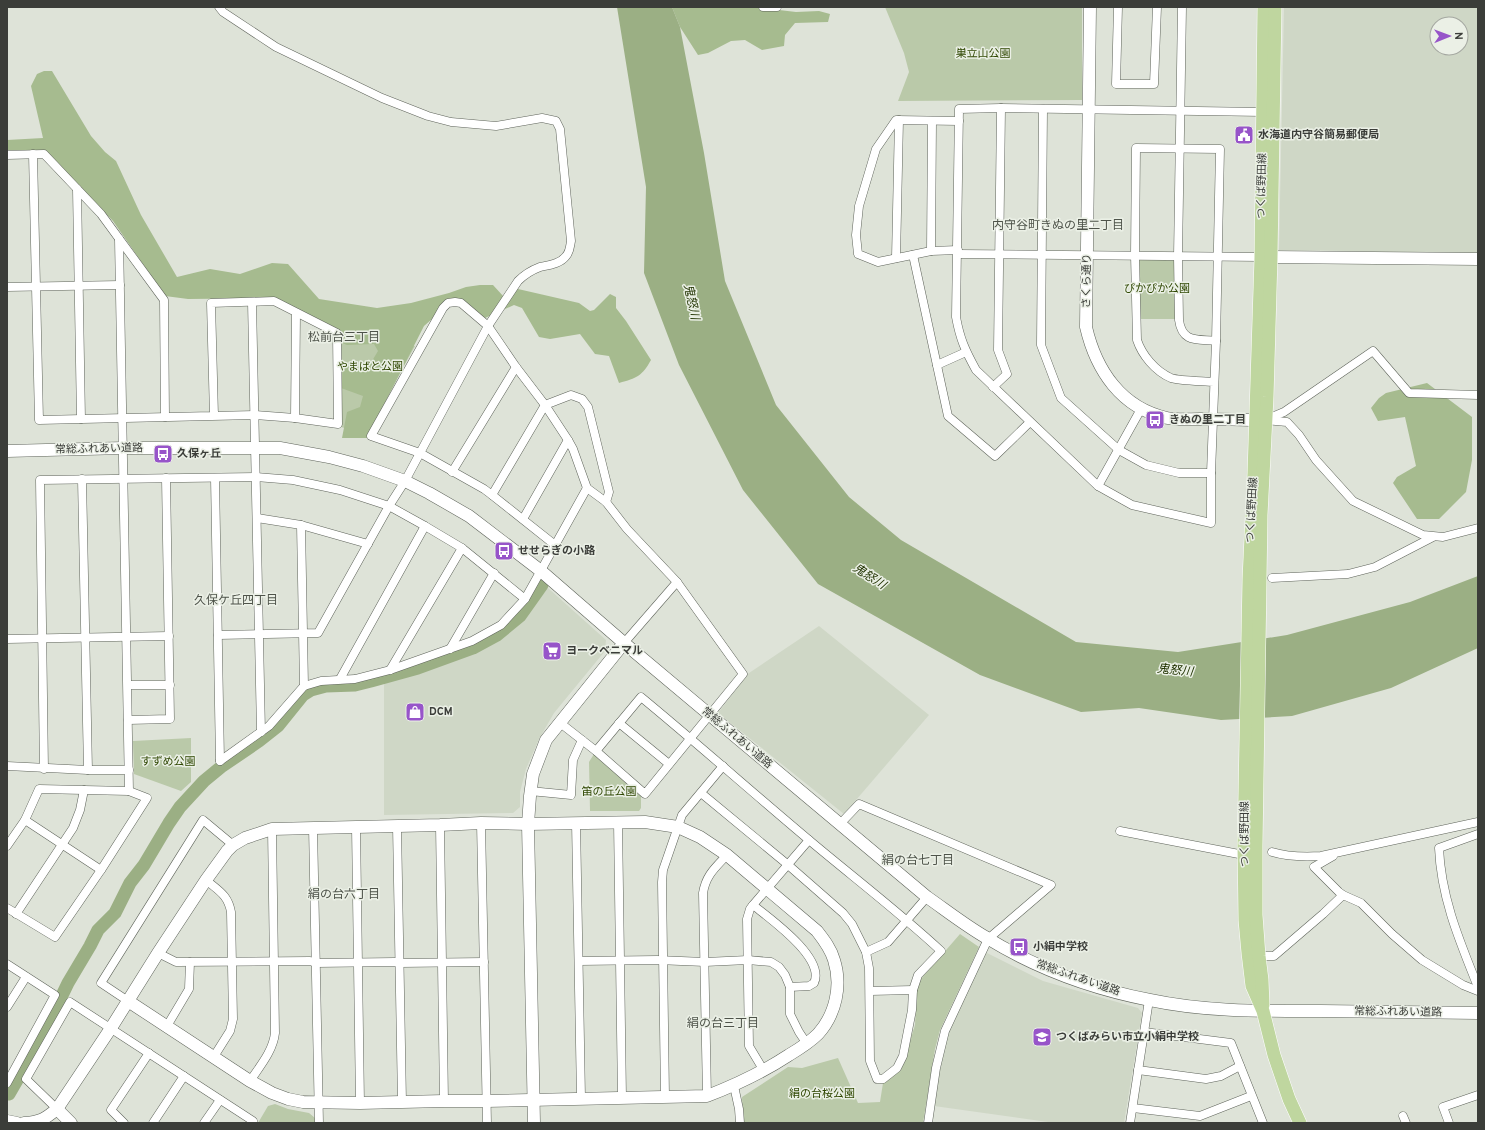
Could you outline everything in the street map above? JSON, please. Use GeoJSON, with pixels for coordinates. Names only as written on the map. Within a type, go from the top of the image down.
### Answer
{"type":"FeatureCollection","features":[{"type":"Feature","properties":{"kind":"main road","name":"つくば野田線"},"geometry":{"type":"LineString","coordinates":[[1264,7],[1263,112],[1266,257]]}},
{"type":"Feature","properties":{"kind":"main road","name":"つくば野田線"},"geometry":{"type":"LineString","coordinates":[[1275,7],[1261,420],[1260,579],[1245,920],[1252,986],[1263,1011],[1280,1073],[1297,1122]]}},
{"type":"Feature","properties":{"kind":"main road","name":"つくば野田線"},"geometry":{"type":"LineString","coordinates":[[1248,849],[1263,987],[1263,1011]]}},
{"type":"Feature","properties":{"kind":"street"},"geometry":{"type":"LineString","coordinates":[[218,635],[318,633],[389,506],[405,481],[488,326],[518,282],[524,276],[537,268],[566,258],[569,251],[571,238],[560,129],[558,123],[550,119],[542,118],[496,126],[451,122],[411,110],[276,47],[223,12],[219,7]]}},
{"type":"Feature","properties":{"kind":"street"},"geometry":{"type":"LineString","coordinates":[[763,7],[777,7]]}},
{"type":"Feature","properties":{"kind":"street","name":"さくら通り"},"geometry":{"type":"LineString","coordinates":[[1090,7],[1086,327],[1095,358],[1103,373],[1127,399],[1141,409],[1159,416],[1169,418],[1261,420]]}},
{"type":"Feature","properties":{"kind":"street"},"geometry":{"type":"LineString","coordinates":[[1118,7],[1116,84],[1154,84],[1157,7]]}},
{"type":"Feature","properties":{"kind":"street"},"geometry":{"type":"LineString","coordinates":[[1182,7],[1178,256],[1179,320],[1180,329],[1185,336],[1196,339],[1216,341]]}},
{"type":"Feature","properties":{"kind":"street"},"geometry":{"type":"LineString","coordinates":[[993,387],[1007,374],[998,350],[1001,108]]}},
{"type":"Feature","properties":{"kind":"street"},"geometry":{"type":"LineString","coordinates":[[1044,108],[1041,345],[1061,398],[1119,450],[1146,465],[1179,473],[1211,473]]}},
{"type":"Feature","properties":{"kind":"street"},"geometry":{"type":"LineString","coordinates":[[1214,382],[1172,378],[1158,369],[1141,351],[1137,340],[1135,319],[1136,148],[1220,149],[1216,341],[1211,473],[1211,523],[1132,505],[1098,486],[976,370],[960,338],[956,317],[959,109],[1044,108],[1263,112]]}},
{"type":"Feature","properties":{"kind":"street"},"geometry":{"type":"LineString","coordinates":[[959,121],[896,120],[876,149],[859,206],[856,235],[858,254],[878,262],[931,251],[1041,255],[1478,259]]}},
{"type":"Feature","properties":{"kind":"street"},"geometry":{"type":"LineString","coordinates":[[896,258],[899,120]]}},
{"type":"Feature","properties":{"kind":"street"},"geometry":{"type":"LineString","coordinates":[[931,251],[932,121]]}},
{"type":"Feature","properties":{"kind":"street"},"geometry":{"type":"LineString","coordinates":[[32,154],[39,420],[165,417],[214,416],[255,415],[295,418],[338,424],[337,333],[274,301],[211,303],[214,416]]}},
{"type":"Feature","properties":{"kind":"street"},"geometry":{"type":"LineString","coordinates":[[7,155],[44,154],[101,214],[164,300],[165,417]]}},
{"type":"Feature","properties":{"kind":"street"},"geometry":{"type":"LineString","coordinates":[[77,188],[81,419]]}},
{"type":"Feature","properties":{"kind":"street"},"geometry":{"type":"LineString","coordinates":[[120,239],[128,637],[129,791]]}},
{"type":"Feature","properties":{"kind":"street"},"geometry":{"type":"LineString","coordinates":[[913,255],[948,416],[995,456],[1030,422]]}},
{"type":"Feature","properties":{"kind":"street"},"geometry":{"type":"LineString","coordinates":[[7,287],[120,285]]}},
{"type":"Feature","properties":{"kind":"street"},"geometry":{"type":"LineString","coordinates":[[252,302],[261,732]]}},
{"type":"Feature","properties":{"kind":"street"},"geometry":{"type":"LineString","coordinates":[[555,545],[492,495],[420,453],[371,436],[443,308],[448,304],[455,302],[461,303],[488,326],[516,367],[545,405],[568,440],[573,449],[587,488],[606,502],[627,529],[677,582],[743,674],[645,794],[596,750],[559,722]]}},
{"type":"Feature","properties":{"kind":"street"},"geometry":{"type":"LineString","coordinates":[[295,418],[296,313]]}},
{"type":"Feature","properties":{"kind":"street"},"geometry":{"type":"LineString","coordinates":[[1261,420],[1284,412],[1373,351],[1409,393],[1478,395]]}},
{"type":"Feature","properties":{"kind":"street"},"geometry":{"type":"LineString","coordinates":[[937,365],[966,352]]}},
{"type":"Feature","properties":{"kind":"street"},"geometry":{"type":"LineString","coordinates":[[452,472],[516,367]]}},
{"type":"Feature","properties":{"kind":"street"},"geometry":{"type":"LineString","coordinates":[[492,495],[545,405],[571,395],[582,398],[588,407],[610,492],[606,502]]}},
{"type":"Feature","properties":{"kind":"street"},"geometry":{"type":"LineString","coordinates":[[1098,486],[1141,409]]}},
{"type":"Feature","properties":{"kind":"street"},"geometry":{"type":"LineString","coordinates":[[1261,420],[1286,422],[1299,435],[1316,460],[1353,501],[1417,533],[1443,537],[1478,528]]}},
{"type":"Feature","properties":{"kind":"street"},"geometry":{"type":"LineString","coordinates":[[523,519],[568,440]]}},
{"type":"Feature","properties":{"kind":"street","name":"常総ふれあい道路"},"geometry":{"type":"LineString","coordinates":[[7,451],[124,448],[280,448],[329,457],[363,466],[405,481],[469,516],[541,572],[927,897],[988,939],[1029,960],[1059,973],[1114,992],[1189,1007],[1263,1011],[1478,1013]]}},
{"type":"Feature","properties":{"kind":"street"},"geometry":{"type":"LineString","coordinates":[[44,769],[40,480],[256,477],[293,480],[340,490],[389,506],[425,526],[462,548],[526,599]]}},
{"type":"Feature","properties":{"kind":"street"},"geometry":{"type":"LineString","coordinates":[[128,720],[170,719],[166,478]]}},
{"type":"Feature","properties":{"kind":"street"},"geometry":{"type":"LineString","coordinates":[[215,478],[220,761],[273,722],[304,686],[321,681],[355,679],[390,670],[472,641],[501,625],[526,599],[587,488]]}},
{"type":"Feature","properties":{"kind":"street"},"geometry":{"type":"LineString","coordinates":[[82,479],[88,770]]}},
{"type":"Feature","properties":{"kind":"street"},"geometry":{"type":"LineString","coordinates":[[257,518],[301,525],[368,544]]}},
{"type":"Feature","properties":{"kind":"street"},"geometry":{"type":"LineString","coordinates":[[301,525],[304,686]]}},
{"type":"Feature","properties":{"kind":"street"},"geometry":{"type":"LineString","coordinates":[[340,679],[425,526]]}},
{"type":"Feature","properties":{"kind":"street"},"geometry":{"type":"LineString","coordinates":[[1260,579],[1348,574],[1374,567],[1433,536]]}},
{"type":"Feature","properties":{"kind":"street"},"geometry":{"type":"LineString","coordinates":[[390,670],[462,548]]}},
{"type":"Feature","properties":{"kind":"street"},"geometry":{"type":"LineString","coordinates":[[450,649],[494,573]]}},
{"type":"Feature","properties":{"kind":"street"},"geometry":{"type":"LineString","coordinates":[[534,1123],[528,824],[530,791],[533,774],[546,740],[559,722],[624,643],[677,582]]}},
{"type":"Feature","properties":{"kind":"street"},"geometry":{"type":"LineString","coordinates":[[7,639],[169,636]]}},
{"type":"Feature","properties":{"kind":"street"},"geometry":{"type":"LineString","coordinates":[[128,685],[170,685]]}},
{"type":"Feature","properties":{"kind":"street"},"geometry":{"type":"LineString","coordinates":[[596,750],[641,697],[809,840],[908,920],[941,951],[918,975],[913,990],[912,1010],[903,1056],[897,1068],[882,1079],[877,1079],[870,1061],[870,991],[869,968],[866,952],[852,924],[843,914],[787,864],[701,793]]}},
{"type":"Feature","properties":{"kind":"street"},"geometry":{"type":"LineString","coordinates":[[619,723],[669,764]]}},
{"type":"Feature","properties":{"kind":"street"},"geometry":{"type":"LineString","coordinates":[[530,791],[571,794],[573,760],[582,740]]}},
{"type":"Feature","properties":{"kind":"street"},"geometry":{"type":"LineString","coordinates":[[7,766],[44,769],[129,770]]}},
{"type":"Feature","properties":{"kind":"street"},"geometry":{"type":"LineString","coordinates":[[665,1097],[663,870],[682,815],[723,766]]}},
{"type":"Feature","properties":{"kind":"street"},"geometry":{"type":"LineString","coordinates":[[7,846],[25,820],[39,789],[129,791],[148,798],[55,937],[7,908]]}},
{"type":"Feature","properties":{"kind":"street"},"geometry":{"type":"LineString","coordinates":[[16,914],[64,844],[73,828],[80,810],[84,790]]}},
{"type":"Feature","properties":{"kind":"street"},"geometry":{"type":"LineString","coordinates":[[840,824],[859,804],[1051,885],[988,939],[945,1031],[936,1068],[928,1123]]}},
{"type":"Feature","properties":{"kind":"street"},"geometry":{"type":"LineString","coordinates":[[25,820],[64,844],[101,870]]}},
{"type":"Feature","properties":{"kind":"street"},"geometry":{"type":"LineString","coordinates":[[24,1123],[46,1119],[57,1109],[111,1028],[128,1001],[158,953],[206,880],[233,845],[245,838],[272,829],[576,822],[645,822],[678,827],[700,837],[727,855],[817,931],[827,944],[834,959],[838,976],[834,1007],[827,1021],[807,1044],[764,1071],[734,1086],[707,1096],[360,1103],[318,1103],[288,1099],[272,1093],[250,1081],[213,1058],[166,1026],[128,1001],[101,983],[203,820],[233,845]]}},
{"type":"Feature","properties":{"kind":"street"},"geometry":{"type":"LineString","coordinates":[[576,822],[581,1098]]}},
{"type":"Feature","properties":{"kind":"street"},"geometry":{"type":"LineString","coordinates":[[618,822],[622,1098]]}},
{"type":"Feature","properties":{"kind":"street"},"geometry":{"type":"LineString","coordinates":[[1272,852],[1280,855],[1301,857],[1321,856],[1478,822]]}},
{"type":"Feature","properties":{"kind":"street"},"geometry":{"type":"LineString","coordinates":[[481,823],[487,1123]]}},
{"type":"Feature","properties":{"kind":"street"},"geometry":{"type":"LineString","coordinates":[[440,825],[444,1101]]}},
{"type":"Feature","properties":{"kind":"street"},"geometry":{"type":"LineString","coordinates":[[397,826],[402,1102]]}},
{"type":"Feature","properties":{"kind":"street"},"geometry":{"type":"LineString","coordinates":[[313,827],[319,1123]]}},
{"type":"Feature","properties":{"kind":"street"},"geometry":{"type":"LineString","coordinates":[[356,827],[360,1103]]}},
{"type":"Feature","properties":{"kind":"street"},"geometry":{"type":"LineString","coordinates":[[250,1081],[271,1049],[275,1033],[272,829]]}},
{"type":"Feature","properties":{"kind":"street"},"geometry":{"type":"LineString","coordinates":[[1120,831],[1248,849]]}},
{"type":"Feature","properties":{"kind":"street"},"geometry":{"type":"LineString","coordinates":[[1478,834],[1439,848],[1442,881],[1449,910],[1457,935],[1478,987]]}},
{"type":"Feature","properties":{"kind":"street"},"geometry":{"type":"LineString","coordinates":[[764,1071],[750,1046],[747,919],[753,905],[809,840]]}},
{"type":"Feature","properties":{"kind":"street"},"geometry":{"type":"LineString","coordinates":[[1339,852],[1314,867],[1338,892],[1361,903],[1392,934],[1422,960],[1452,979],[1478,991]]}},
{"type":"Feature","properties":{"kind":"street"},"geometry":{"type":"LineString","coordinates":[[707,1096],[703,893],[705,884],[710,874],[727,855]]}},
{"type":"Feature","properties":{"kind":"street"},"geometry":{"type":"LineString","coordinates":[[206,880],[225,896],[229,903],[231,912],[232,1025],[213,1058]]}},
{"type":"Feature","properties":{"kind":"street"},"geometry":{"type":"LineString","coordinates":[[1259,956],[1274,956],[1324,914],[1343,895]]}},
{"type":"Feature","properties":{"kind":"street"},"geometry":{"type":"LineString","coordinates":[[866,952],[888,942],[927,897]]}},
{"type":"Feature","properties":{"kind":"street"},"geometry":{"type":"LineString","coordinates":[[753,905],[798,943],[811,962],[815,975],[814,983],[809,986],[790,987]]}},
{"type":"Feature","properties":{"kind":"street"},"geometry":{"type":"LineString","coordinates":[[158,953],[176,962],[484,962]]}},
{"type":"Feature","properties":{"kind":"street"},"geometry":{"type":"LineString","coordinates":[[579,961],[621,960],[705,962],[748,960],[771,962],[775,964],[785,975],[790,987],[790,1014],[807,1044]]}},
{"type":"Feature","properties":{"kind":"street"},"geometry":{"type":"LineString","coordinates":[[166,1026],[189,989],[190,962]]}},
{"type":"Feature","properties":{"kind":"street"},"geometry":{"type":"LineString","coordinates":[[7,964],[55,995],[10,1072],[7,1083]]}},
{"type":"Feature","properties":{"kind":"street"},"geometry":{"type":"LineString","coordinates":[[7,1007],[26,977]]}},
{"type":"Feature","properties":{"kind":"street"},"geometry":{"type":"LineString","coordinates":[[870,991],[913,990]]}},
{"type":"Feature","properties":{"kind":"street"},"geometry":{"type":"LineString","coordinates":[[1130,1123],[1149,1000]]}},
{"type":"Feature","properties":{"kind":"street"},"geometry":{"type":"LineString","coordinates":[[71,1123],[26,1079],[70,1002],[253,1121],[251,1123]]}},
{"type":"Feature","properties":{"kind":"street"},"geometry":{"type":"LineString","coordinates":[[1144,1032],[1231,1043],[1263,1123]]}},
{"type":"Feature","properties":{"kind":"street"},"geometry":{"type":"LineString","coordinates":[[124,1123],[111,1110],[149,1053]]}},
{"type":"Feature","properties":{"kind":"street"},"geometry":{"type":"LineString","coordinates":[[1138,1070],[1206,1079],[1221,1076],[1240,1066]]}},
{"type":"Feature","properties":{"kind":"street"},"geometry":{"type":"LineString","coordinates":[[153,1123],[184,1076]]}},
{"type":"Feature","properties":{"kind":"street"},"geometry":{"type":"LineString","coordinates":[[734,1086],[739,1109],[740,1123]]}},
{"type":"Feature","properties":{"kind":"street"},"geometry":{"type":"LineString","coordinates":[[1449,1123],[1443,1107],[1478,1095]]}},
{"type":"Feature","properties":{"kind":"street"},"geometry":{"type":"LineString","coordinates":[[1132,1108],[1200,1116],[1251,1096]]}},
{"type":"Feature","properties":{"kind":"street"},"geometry":{"type":"LineString","coordinates":[[204,1123],[220,1100]]}},
{"type":"Feature","properties":{"kind":"street"},"geometry":{"type":"LineString","coordinates":[[7,1121],[17,1123]]}},
{"type":"Feature","properties":{"kind":"shaded area"},"geometry":{"type":"Polygon","coordinates":[[[1284,7],[1478,7],[1478,253],[1279,250],[1284,7]]]}},
{"type":"Feature","properties":{"kind":"shaded area"},"geometry":{"type":"Polygon","coordinates":[[[548,588],[606,640],[605,651],[554,713],[539,739],[526,769],[520,792],[520,807],[513,813],[384,815],[384,681],[476,653],[518,625],[548,588]]]}},
{"type":"Feature","properties":{"kind":"shaded area"},"geometry":{"type":"Polygon","coordinates":[[[819,626],[929,715],[844,814],[718,713],[749,673],[819,626]]]}},
{"type":"Feature","properties":{"kind":"shaded area","name":"つくばみらい市立小絹中学校"},"geometry":{"type":"Polygon","coordinates":[[[985,952],[1043,981],[1138,1008],[1142,1013],[1124,1123],[1055,1123],[934,1106],[943,1050],[951,1025],[985,952]]]}},
{"type":"Feature","properties":{"kind":"green space"},"geometry":{"type":"Polygon","coordinates":[[[672,7],[753,7],[796,12],[819,11],[830,14],[828,22],[795,23],[785,35],[784,46],[762,50],[745,40],[731,41],[708,53],[698,55],[680,27],[672,7]]]}},
{"type":"Feature","properties":{"kind":"green space","name":"巣立山公園"},"geometry":{"type":"Polygon","coordinates":[[[885,7],[1082,7],[1082,100],[898,101],[909,72],[904,53],[885,7]]]}},
{"type":"Feature","properties":{"kind":"green space"},"geometry":{"type":"Polygon","coordinates":[[[44,71],[52,71],[91,136],[105,152],[116,161],[141,215],[177,277],[210,269],[240,274],[272,263],[288,264],[319,299],[377,308],[411,303],[466,287],[480,285],[493,285],[504,297],[518,289],[579,303],[590,311],[594,310],[610,294],[616,297],[616,308],[651,360],[645,370],[638,376],[619,383],[609,356],[595,354],[580,334],[550,339],[539,337],[522,308],[514,305],[485,318],[455,299],[424,326],[367,438],[342,438],[347,412],[360,407],[363,396],[341,388],[343,365],[353,363],[369,366],[378,351],[374,344],[347,345],[342,343],[335,328],[274,298],[188,299],[165,296],[113,221],[44,150],[7,150],[7,140],[43,138],[31,86],[37,74],[44,71]]]}},
{"type":"Feature","properties":{"kind":"green space","name":"ぴかぴか公園"},"geometry":{"type":"Polygon","coordinates":[[[1138,260],[1176,260],[1175,319],[1138,319],[1138,260]]]}},
{"type":"Feature","properties":{"kind":"green space","name":"やまばと公園"},"geometry":{"type":"Polygon","coordinates":[[[341,329],[415,346],[366,434],[341,427],[341,329]]]}},
{"type":"Feature","properties":{"kind":"green space"},"geometry":{"type":"Polygon","coordinates":[[[1427,383],[1472,417],[1472,460],[1466,492],[1439,519],[1417,519],[1393,483],[1397,477],[1416,466],[1405,417],[1378,421],[1371,408],[1379,398],[1386,393],[1427,383]]]}},
{"type":"Feature","properties":{"kind":"green space","name":"すずめ公園"},"geometry":{"type":"Polygon","coordinates":[[[191,738],[191,782],[181,791],[134,774],[133,741],[191,738]]]}},
{"type":"Feature","properties":{"kind":"green space","name":"笛の丘公園"},"geometry":{"type":"Polygon","coordinates":[[[594,754],[641,795],[641,808],[639,811],[590,811],[589,762],[594,754]]]}},
{"type":"Feature","properties":{"kind":"green space","name":"絹の台桜公園"},"geometry":{"type":"Polygon","coordinates":[[[960,934],[979,947],[940,1030],[935,1049],[923,1123],[743,1123],[742,1097],[788,1067],[802,1068],[838,1058],[858,1103],[880,1102],[883,1083],[901,1070],[915,1025],[917,986],[920,980],[960,934]]]}},
{"type":"Feature","properties":{"kind":"green space"},"geometry":{"type":"Polygon","coordinates":[[[275,1104],[288,1109],[309,1113],[315,1118],[315,1123],[258,1123],[268,1106],[275,1104]]]}},
{"type":"Feature","properties":{"kind":"water","name":"鬼怒川"},"geometry":{"type":"Polygon","coordinates":[[[617,7],[672,7],[680,27],[704,153],[725,281],[776,405],[849,497],[901,540],[1076,642],[1178,652],[1287,635],[1410,602],[1478,576],[1478,648],[1391,688],[1292,716],[1221,720],[1139,708],[1081,712],[980,675],[818,584],[743,490],[679,365],[644,273],[646,187],[617,7]]]}},
{"type":"Feature","properties":{"kind":"waterway"},"geometry":{"type":"LineString","coordinates":[[9,1094],[43,1035],[68,983],[98,930],[115,913],[130,883],[144,865],[180,807],[204,781],[278,726],[303,695],[311,690],[326,686],[355,685],[371,681],[418,668],[473,648],[497,635],[520,616],[542,585]]}},
{"type":"Feature","properties":{"kind":"place","name":"水海道内守谷簡易郵便局"},"geometry":{"type":"Point","coordinates":[1244,135]}},
{"type":"Feature","properties":{"kind":"place","name":"きぬの里二丁目"},"geometry":{"type":"Point","coordinates":[1155,420]}},
{"type":"Feature","properties":{"kind":"place","name":"久保ヶ丘"},"geometry":{"type":"Point","coordinates":[163,454]}},
{"type":"Feature","properties":{"kind":"place","name":"せせらぎの小路"},"geometry":{"type":"Point","coordinates":[504,551]}},
{"type":"Feature","properties":{"kind":"place","name":"ヨークベニマル"},"geometry":{"type":"Point","coordinates":[552,651]}},
{"type":"Feature","properties":{"kind":"place","name":"DCM"},"geometry":{"type":"Point","coordinates":[415,712]}},
{"type":"Feature","properties":{"kind":"place","name":"小絹中学校"},"geometry":{"type":"Point","coordinates":[1019,947]}},
{"type":"Feature","properties":{"kind":"place","name":"つくばみらい市立小絹中学校"},"geometry":{"type":"Point","coordinates":[1042,1037]}},
{"type":"Feature","properties":{"kind":"district","name":"内守谷町きぬの里二丁目"},"geometry":{"type":"Point","coordinates":[1058,226]}},
{"type":"Feature","properties":{"kind":"district","name":"松前台三丁目"},"geometry":{"type":"Point","coordinates":[344,338]}},
{"type":"Feature","properties":{"kind":"district","name":"久保ケ丘四丁目"},"geometry":{"type":"Point","coordinates":[236,601]}},
{"type":"Feature","properties":{"kind":"district","name":"絹の台七丁目"},"geometry":{"type":"Point","coordinates":[918,861]}},
{"type":"Feature","properties":{"kind":"district","name":"絹の台六丁目"},"geometry":{"type":"Point","coordinates":[344,895]}},
{"type":"Feature","properties":{"kind":"district","name":"絹の台三丁目"},"geometry":{"type":"Point","coordinates":[723,1024]}}]}
